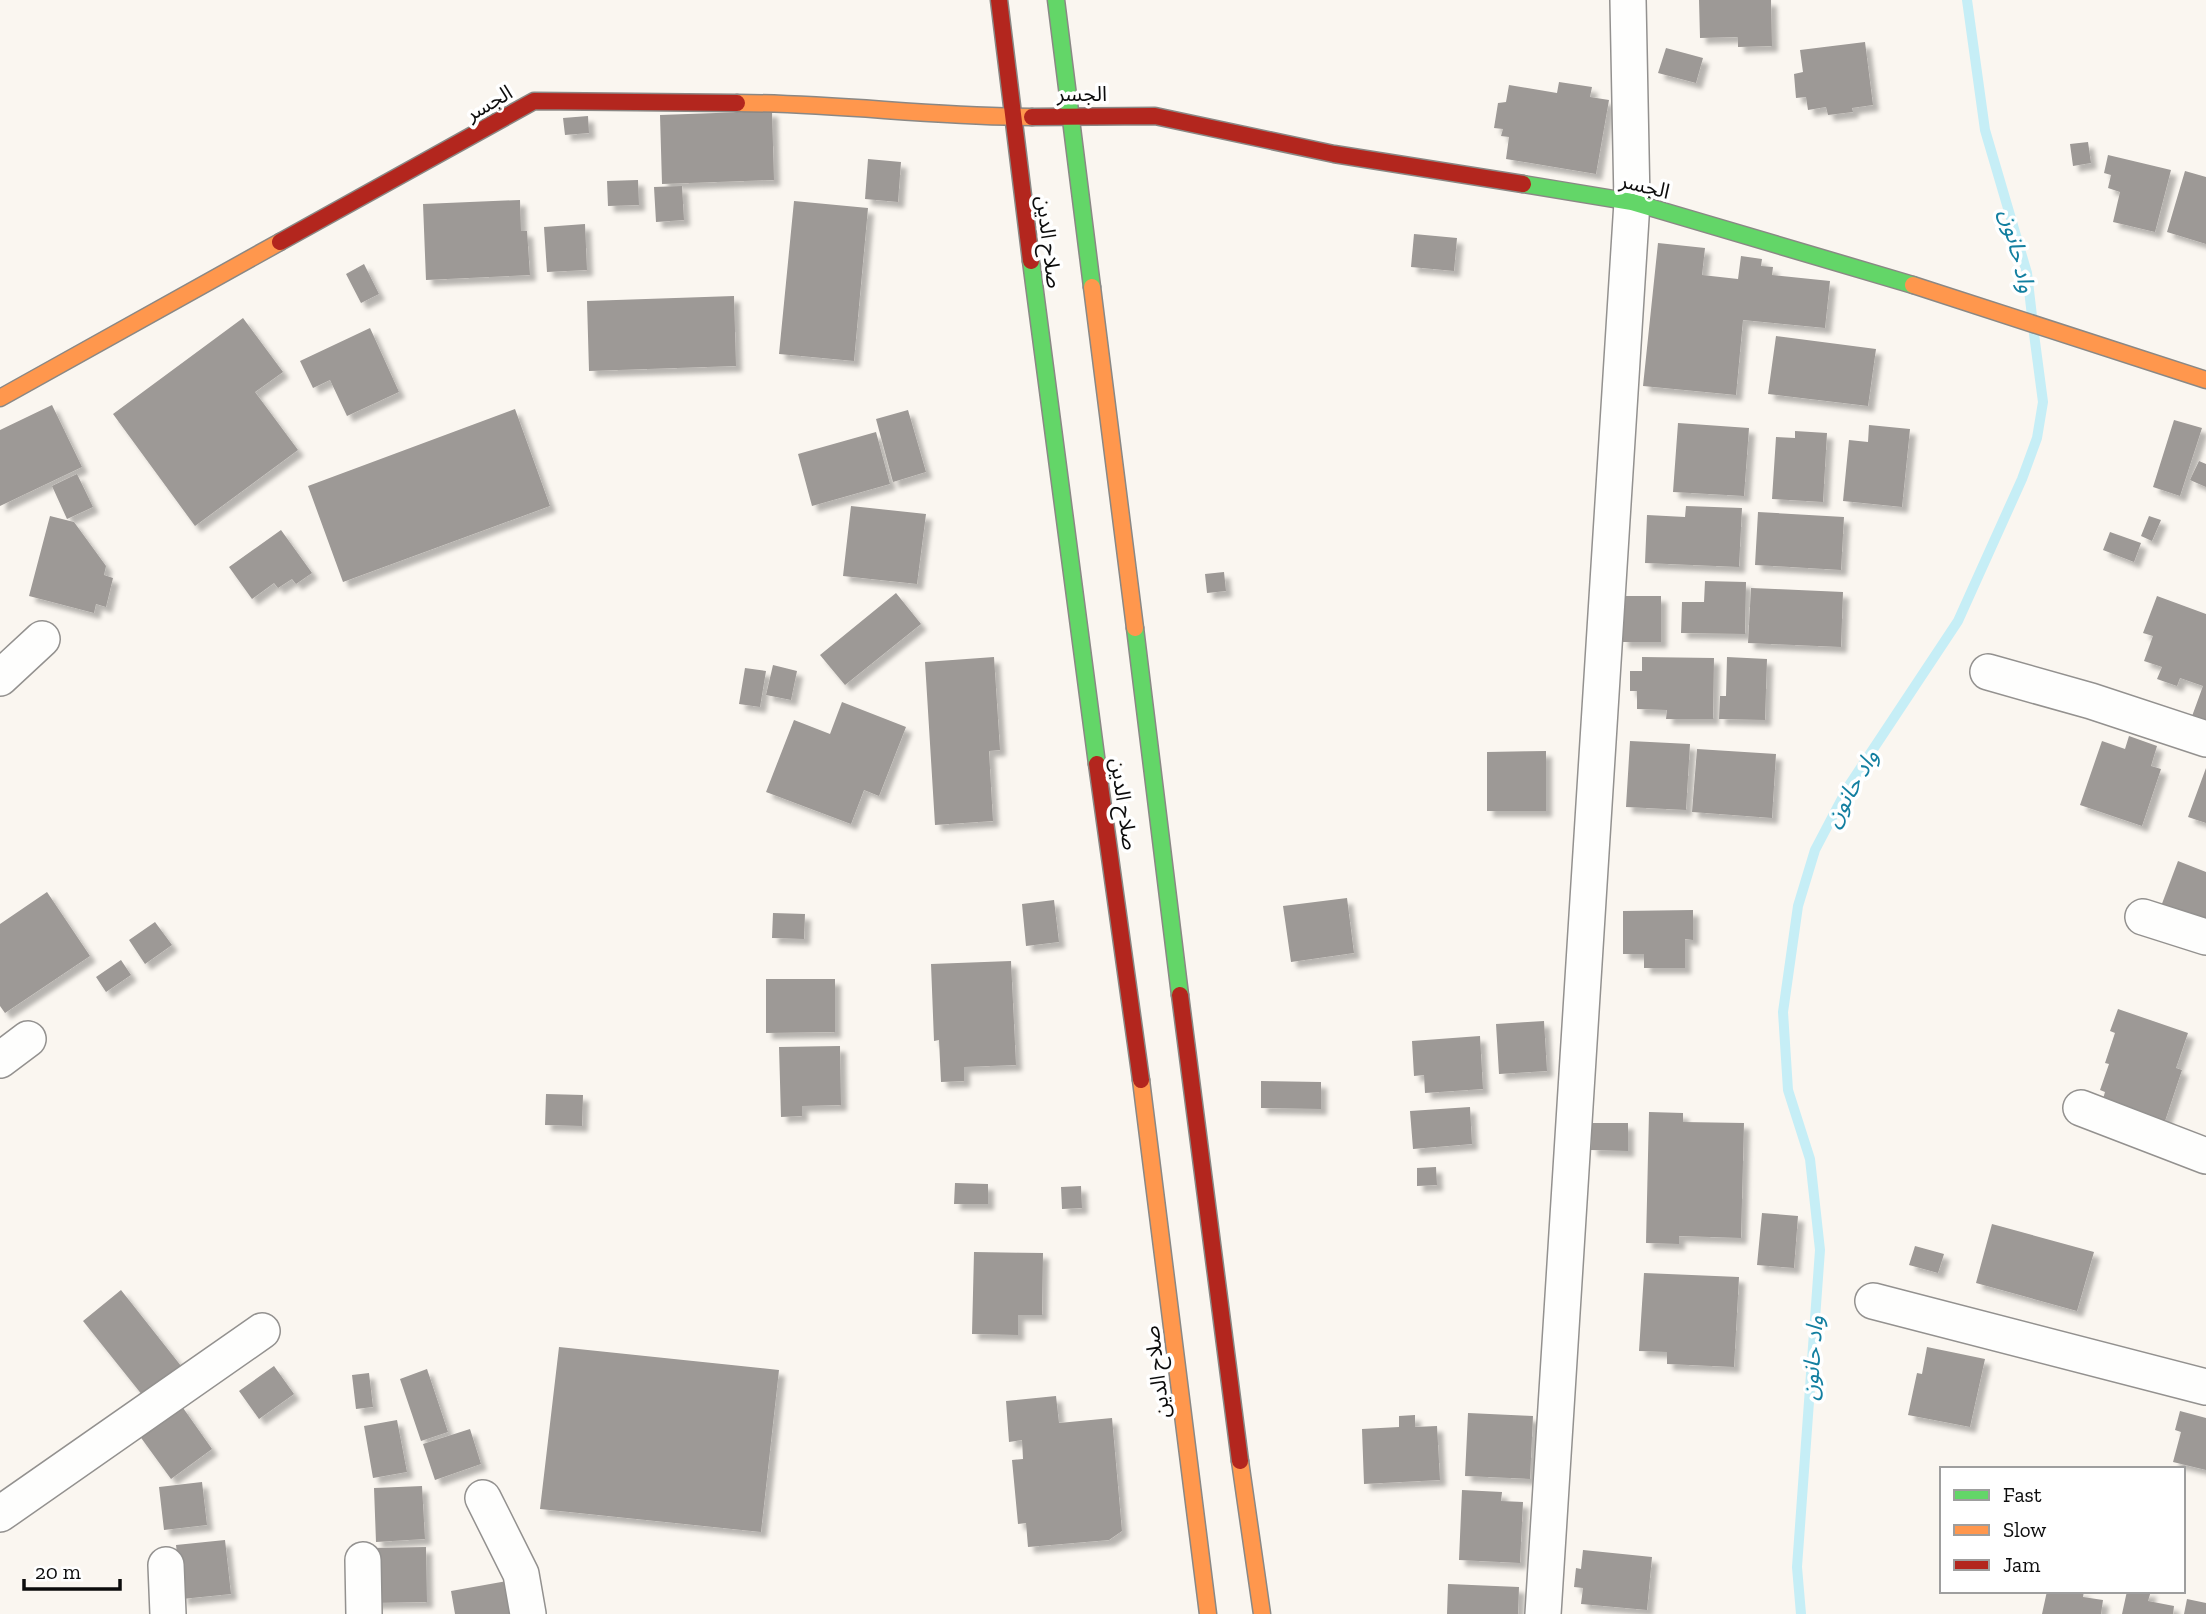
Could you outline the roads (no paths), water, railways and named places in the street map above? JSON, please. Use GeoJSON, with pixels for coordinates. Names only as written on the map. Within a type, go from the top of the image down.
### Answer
{"type":"FeatureCollection","features":[{"type":"Feature","properties":{"kind":"main road","name":"صلاح الدين"},"geometry":{"type":"LineString","coordinates":[[999,0],[1011,116],[1068,557],[1155,1177],[1208,1614]]}},
{"type":"Feature","properties":{"kind":"main road","name":"صلاح الدين"},"geometry":{"type":"LineString","coordinates":[[1056,0],[1231,1400],[1262,1614]]}},
{"type":"Feature","properties":{"kind":"main road","name":"الجسر"},"geometry":{"type":"LineString","coordinates":[[0,398],[534,101],[786,103],[955,117],[1155,116],[1334,154],[1632,202],[1984,307],[2206,380]]}},
{"type":"Feature","properties":{"kind":"street"},"geometry":{"type":"LineString","coordinates":[[1543,1614],[1632,202],[1629,0]]}},
{"type":"Feature","properties":{"kind":"street"},"geometry":{"type":"LineString","coordinates":[[0,678],[42,639]]}},
{"type":"Feature","properties":{"kind":"street"},"geometry":{"type":"LineString","coordinates":[[1988,672],[2091,701],[2206,739]]}},
{"type":"Feature","properties":{"kind":"street"},"geometry":{"type":"LineString","coordinates":[[2143,917],[2206,937]]}},
{"type":"Feature","properties":{"kind":"street"},"geometry":{"type":"LineString","coordinates":[[0,1060],[28,1039]]}},
{"type":"Feature","properties":{"kind":"street"},"geometry":{"type":"LineString","coordinates":[[2081,1108],[2206,1156]]}},
{"type":"Feature","properties":{"kind":"street"},"geometry":{"type":"LineString","coordinates":[[1873,1301],[2206,1387]]}},
{"type":"Feature","properties":{"kind":"street"},"geometry":{"type":"LineString","coordinates":[[0,1514],[262,1331]]}},
{"type":"Feature","properties":{"kind":"street"},"geometry":{"type":"LineString","coordinates":[[483,1498],[520,1574],[528,1614]]}},
{"type":"Feature","properties":{"kind":"street"},"geometry":{"type":"LineString","coordinates":[[363,1560],[364,1614]]}},
{"type":"Feature","properties":{"kind":"street"},"geometry":{"type":"LineString","coordinates":[[166,1565],[168,1614]]}},
{"type":"Feature","properties":{"kind":"waterway","name":"واد حانون"},"geometry":{"type":"LineString","coordinates":[[1967,0],[1985,130],[2027,273],[2032,316]]}},
{"type":"Feature","properties":{"kind":"waterway","name":"واد حانون"},"geometry":{"type":"LineString","coordinates":[[1801,1614],[1797,1567],[1820,1250],[1810,1159],[1788,1090],[1783,1012],[1798,906],[1815,850],[1848,787],[1958,621],[2022,479],[2037,438],[2043,402],[2034,334]]}}]}
